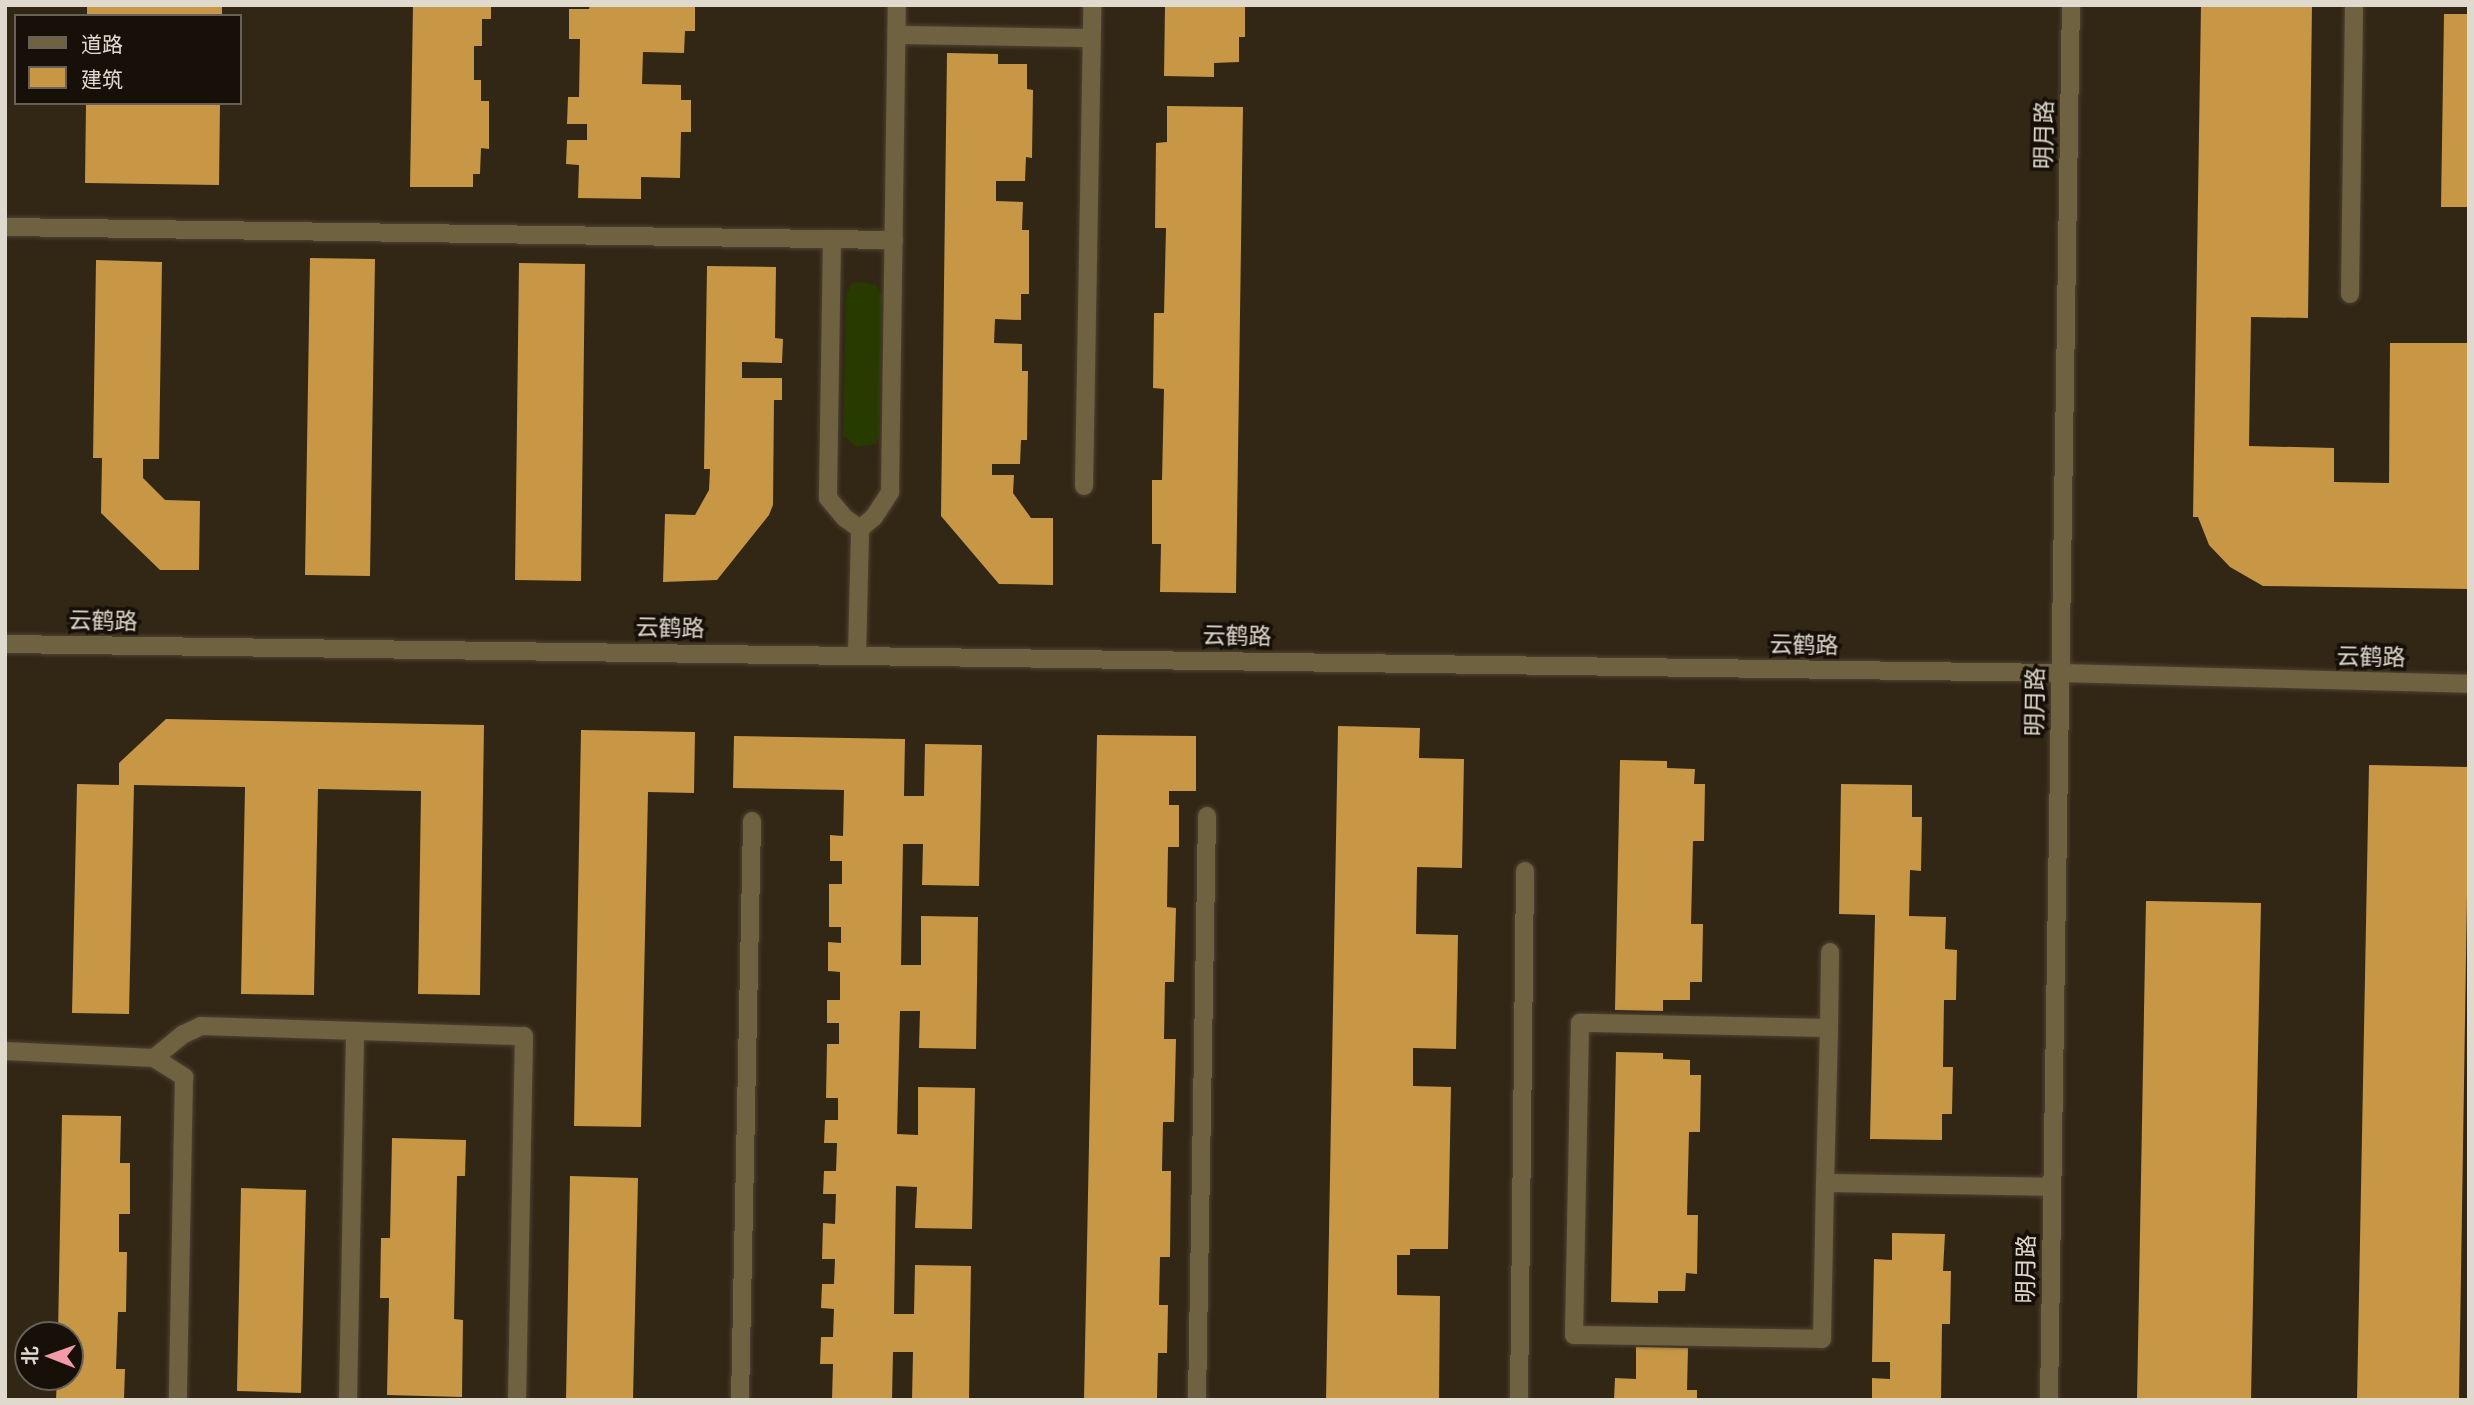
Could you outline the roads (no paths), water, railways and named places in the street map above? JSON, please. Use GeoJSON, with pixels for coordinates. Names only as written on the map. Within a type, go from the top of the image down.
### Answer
{"type":"FeatureCollection","features":[{"type":"Feature","properties":{"kind":"street"},"geometry":{"type":"LineString","coordinates":[[858,655],[860,529],[874,517],[890,492],[897,5]]}},
{"type":"Feature","properties":{"kind":"street"},"geometry":{"type":"LineString","coordinates":[[1084,486],[1092,5]]}},
{"type":"Feature","properties":{"kind":"street","name":"明月路"},"geometry":{"type":"LineString","coordinates":[[2049,1400],[2071,5]]}},
{"type":"Feature","properties":{"kind":"street"},"geometry":{"type":"LineString","coordinates":[[2350,294],[2354,5]]}},
{"type":"Feature","properties":{"kind":"street"},"geometry":{"type":"LineString","coordinates":[[897,35],[1091,38]]}},
{"type":"Feature","properties":{"kind":"street"},"geometry":{"type":"LineString","coordinates":[[5,227],[894,240]]}},
{"type":"Feature","properties":{"kind":"street"},"geometry":{"type":"LineString","coordinates":[[832,239],[828,498],[845,518],[860,529]]}},
{"type":"Feature","properties":{"kind":"street","name":"云鹤路"},"geometry":{"type":"LineString","coordinates":[[5,644],[2060,673],[2469,684]]}},
{"type":"Feature","properties":{"kind":"street"},"geometry":{"type":"LineString","coordinates":[[1197,1400],[1208,816]]}},
{"type":"Feature","properties":{"kind":"street"},"geometry":{"type":"LineString","coordinates":[[740,1400],[752,821]]}},
{"type":"Feature","properties":{"kind":"street"},"geometry":{"type":"LineString","coordinates":[[1519,1400],[1525,871]]}},
{"type":"Feature","properties":{"kind":"street"},"geometry":{"type":"LineString","coordinates":[[1829,1028],[1580,1023],[1574,1335],[1822,1339],[1829,1028],[1830,951]]}},
{"type":"Feature","properties":{"kind":"street"},"geometry":{"type":"LineString","coordinates":[[154,1058],[184,1034],[201,1026],[524,1036],[517,1400]]}},
{"type":"Feature","properties":{"kind":"street"},"geometry":{"type":"LineString","coordinates":[[348,1400],[355,1032]]}},
{"type":"Feature","properties":{"kind":"street"},"geometry":{"type":"LineString","coordinates":[[5,1051],[154,1058],[184,1077],[178,1400]]}},
{"type":"Feature","properties":{"kind":"street"},"geometry":{"type":"LineString","coordinates":[[1825,1183],[2052,1187]]}}]}
